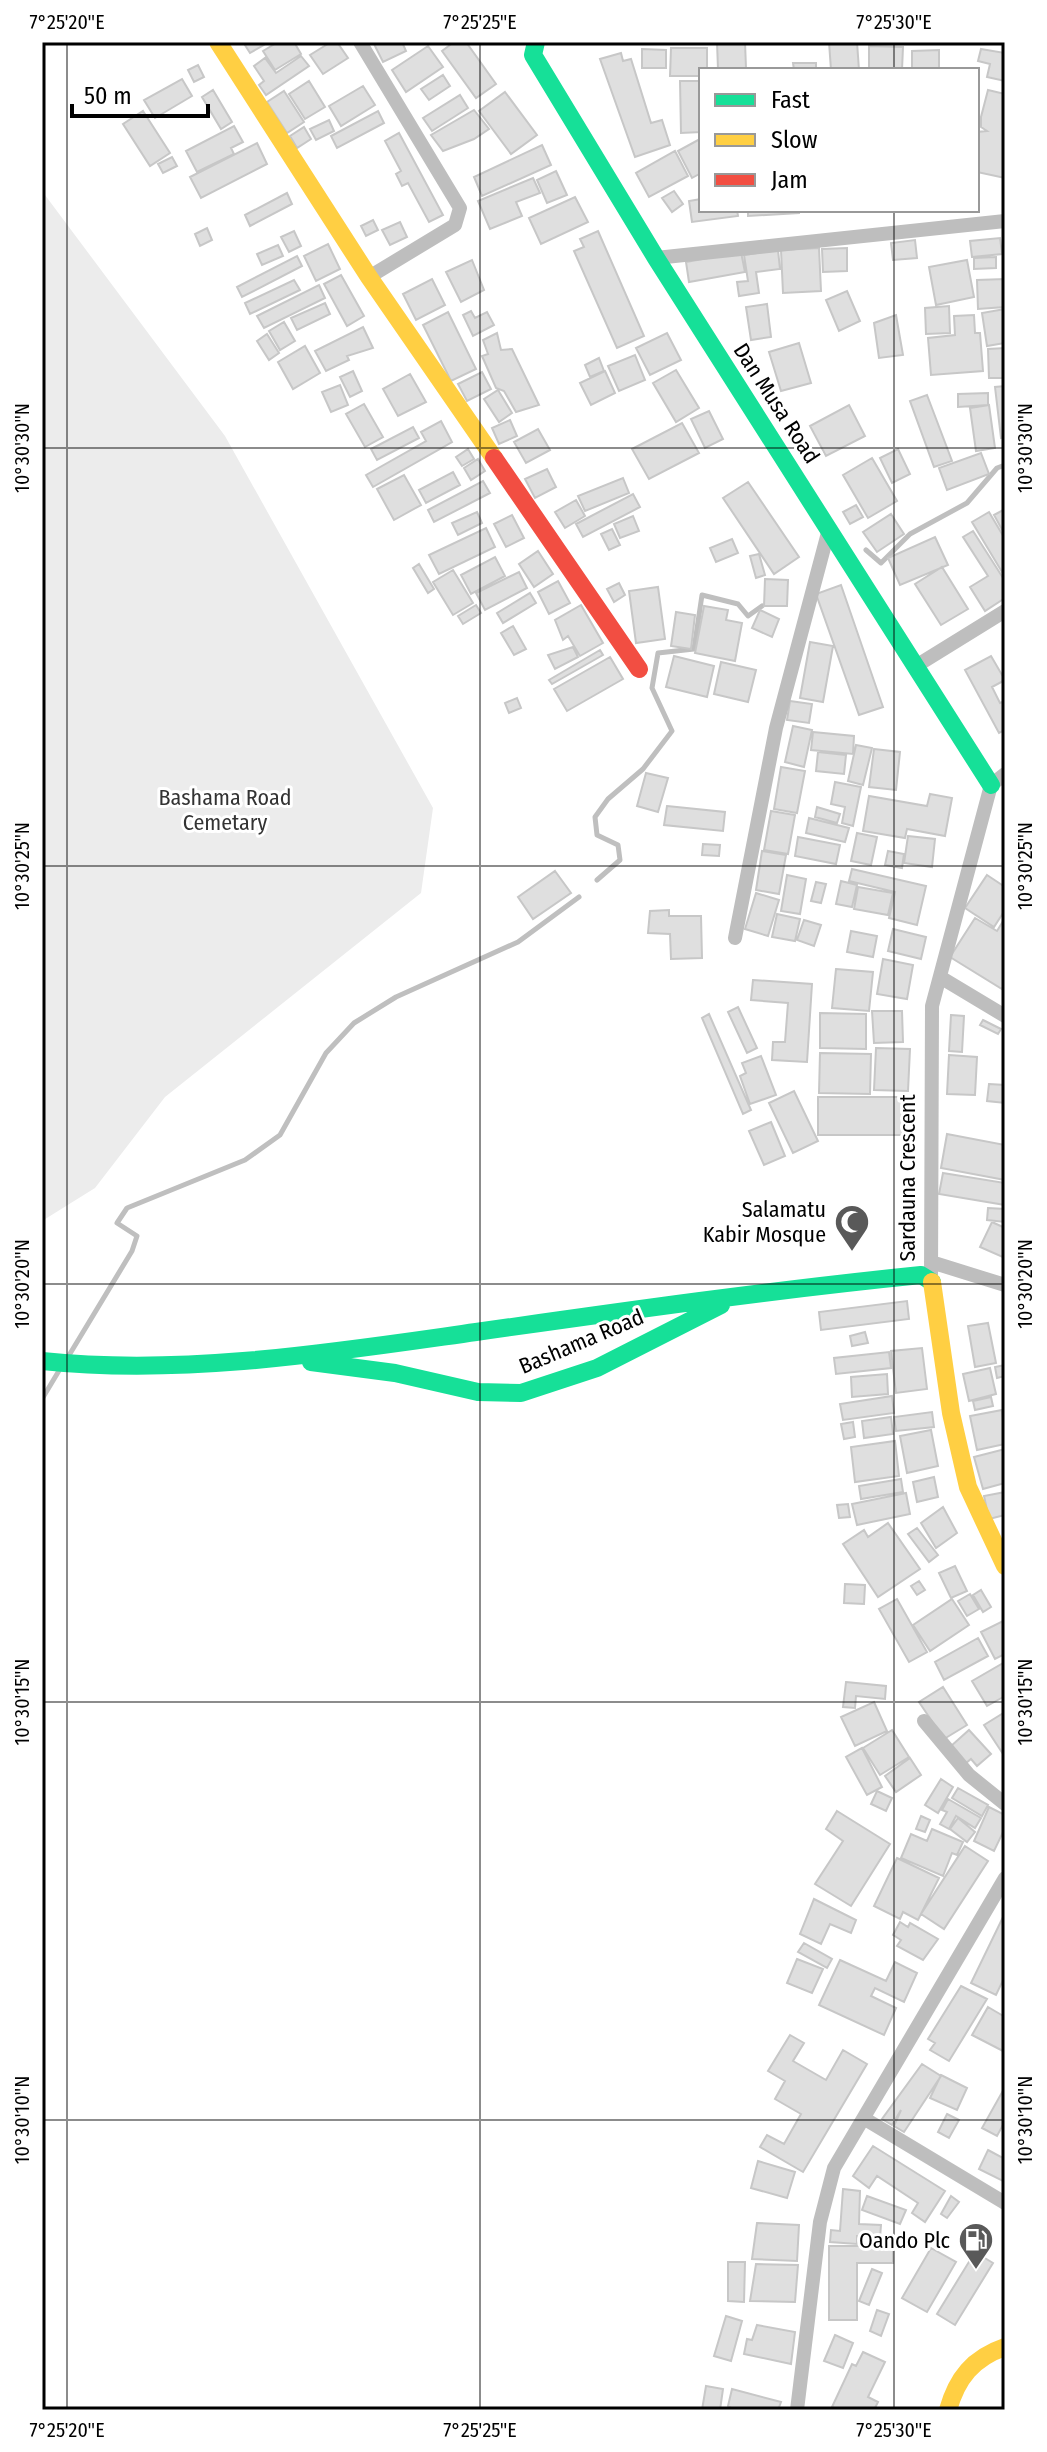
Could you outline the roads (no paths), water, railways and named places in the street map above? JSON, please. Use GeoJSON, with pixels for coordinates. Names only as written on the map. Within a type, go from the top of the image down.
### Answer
{"type":"FeatureCollection","features":[{"type":"Feature","properties":{"kind":"street"},"geometry":{"type":"LineString","coordinates":[[218,42],[369,277],[639,669]]}},
{"type":"Feature","properties":{"kind":"street"},"geometry":{"type":"LineString","coordinates":[[360,42],[460,208],[455,225],[369,277]]}},
{"type":"Feature","properties":{"kind":"street","name":"Dan Musa Road"},"geometry":{"type":"LineString","coordinates":[[536,42],[533,55],[656,258],[916,666],[998,780]]}},
{"type":"Feature","properties":{"kind":"street"},"geometry":{"type":"LineString","coordinates":[[656,258],[1005,221]]}},
{"type":"Feature","properties":{"kind":"street"},"geometry":{"type":"LineString","coordinates":[[735,938],[776,728],[829,529]]}},
{"type":"Feature","properties":{"kind":"street"},"geometry":{"type":"LineString","coordinates":[[916,666],[1005,611]]}},
{"type":"Feature","properties":{"kind":"street","name":"Sardauna Crescent"},"geometry":{"type":"LineString","coordinates":[[998,780],[932,1006],[931,1271],[951,1413],[968,1487],[1005,1566]]}},
{"type":"Feature","properties":{"kind":"street"},"geometry":{"type":"LineString","coordinates":[[940,977],[1005,1016]]}},
{"type":"Feature","properties":{"kind":"street"},"geometry":{"type":"LineString","coordinates":[[931,1271],[1005,1285]]}},
{"type":"Feature","properties":{"kind":"street","name":"Bashama Road"},"geometry":{"type":"LineString","coordinates":[[42,1361],[81,1365],[288,1359],[743,1295],[921,1275],[931,1271]]}},
{"type":"Feature","properties":{"kind":"street","name":"Bashama Road"},"geometry":{"type":"LineString","coordinates":[[288,1359],[408,1375],[488,1392],[519,1393],[551,1385],[625,1354],[743,1295]]}},
{"type":"Feature","properties":{"kind":"street"},"geometry":{"type":"LineString","coordinates":[[924,1721],[969,1775],[1005,1804]]}},
{"type":"Feature","properties":{"kind":"street"},"geometry":{"type":"LineString","coordinates":[[797,2410],[820,2222],[834,2168],[1005,1878]]}},
{"type":"Feature","properties":{"kind":"street"},"geometry":{"type":"LineString","coordinates":[[865,2119],[1005,2203]]}},
{"type":"Feature","properties":{"kind":"street"},"geometry":{"type":"LineString","coordinates":[[948,2410],[953,2388],[965,2370],[982,2355],[1004,2347]]}},
{"type":"Feature","properties":{"kind":"waterway"},"geometry":{"type":"LineString","coordinates":[[866,550],[881,563],[910,534],[967,503],[997,468],[1005,465]]}},
{"type":"Feature","properties":{"kind":"waterway"},"geometry":{"type":"LineString","coordinates":[[597,880],[620,860],[618,845],[597,835],[595,817],[608,799],[643,769],[672,731],[652,688],[658,653],[694,649],[702,595],[738,604],[748,616],[762,606]]}},
{"type":"Feature","properties":{"kind":"waterway"},"geometry":{"type":"LineString","coordinates":[[68,1357],[132,1251],[137,1236],[117,1223],[127,1208],[245,1160],[280,1135],[326,1053],[354,1023],[396,997],[518,942],[579,897]]}},
{"type":"Feature","properties":{"kind":"waterway"},"geometry":{"type":"LineString","coordinates":[[42,1399],[60,1369]]}},
{"type":"Feature","properties":{"kind":"place","name":"Salamatu Kabir Mosque"},"geometry":{"type":"Point","coordinates":[852,1253]}},
{"type":"Feature","properties":{"kind":"place","name":"Oando Plc"},"geometry":{"type":"Point","coordinates":[976,2271]}},
{"type":"Feature","properties":{"kind":"park label","name":"Bashama Road Cemetary"},"geometry":{"type":"Point","coordinates":[225,810]}}]}
